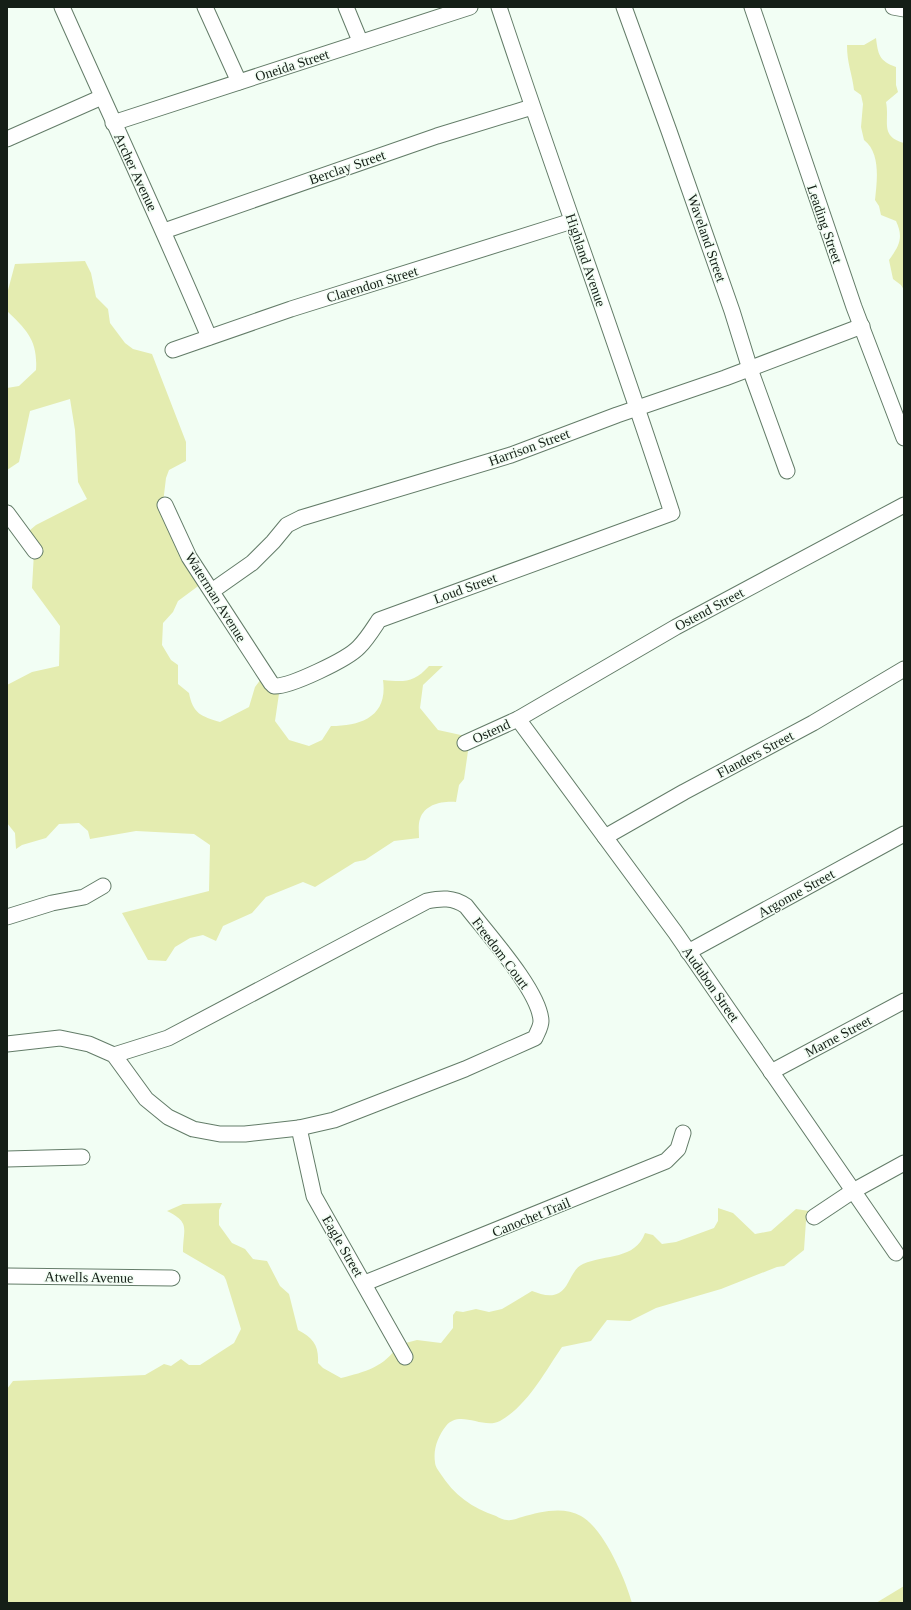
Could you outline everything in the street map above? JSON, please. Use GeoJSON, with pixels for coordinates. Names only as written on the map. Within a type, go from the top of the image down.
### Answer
{"type":"FeatureCollection","features":[{"type":"Feature","properties":{"kind":"street","name":"Archer Avenue"},"geometry":{"type":"LineString","coordinates":[[62,7],[113,123],[164,231],[209,337]]}},
{"type":"Feature","properties":{"kind":"street"},"geometry":{"type":"LineString","coordinates":[[205,7],[239,82]]}},
{"type":"Feature","properties":{"kind":"street"},"geometry":{"type":"LineString","coordinates":[[346,7],[360,41]]}},
{"type":"Feature","properties":{"kind":"street","name":"Oneida Street"},"geometry":{"type":"LineString","coordinates":[[113,123],[360,41],[470,7]]}},
{"type":"Feature","properties":{"kind":"street","name":"Highland Avenue"},"geometry":{"type":"LineString","coordinates":[[499,7],[532,107],[638,408],[672,513]]}},
{"type":"Feature","properties":{"kind":"street","name":"Waveland Street"},"geometry":{"type":"LineString","coordinates":[[624,7],[722,281],[750,369],[787,471]]}},
{"type":"Feature","properties":{"kind":"street","name":"Leading Street"},"geometry":{"type":"LineString","coordinates":[[752,7],[812,186],[904,438]]}},
{"type":"Feature","properties":{"kind":"street"},"geometry":{"type":"LineString","coordinates":[[893,7],[904,9]]}},
{"type":"Feature","properties":{"kind":"street"},"geometry":{"type":"LineString","coordinates":[[7,139],[102,97]]}},
{"type":"Feature","properties":{"kind":"street","name":"Berclay Street"},"geometry":{"type":"LineString","coordinates":[[164,231],[437,136],[532,107]]}},
{"type":"Feature","properties":{"kind":"street","name":"Clarendon Street"},"geometry":{"type":"LineString","coordinates":[[173,350],[291,309],[572,221]]}},
{"type":"Feature","properties":{"kind":"street","name":"Harrison Street"},"geometry":{"type":"LineString","coordinates":[[212,591],[252,562],[273,542],[287,525],[302,518],[511,455],[638,408],[750,369],[862,326]]}},
{"type":"Feature","properties":{"kind":"street","name":"Waterman Avenue"},"geometry":{"type":"LineString","coordinates":[[165,505],[189,556],[274,686]]}},
{"type":"Feature","properties":{"kind":"street","name":"Ostend Street"},"geometry":{"type":"LineString","coordinates":[[518,719],[676,626],[904,505]]}},
{"type":"Feature","properties":{"kind":"street"},"geometry":{"type":"LineString","coordinates":[[7,513],[35,551]]}},
{"type":"Feature","properties":{"kind":"street","name":"Loud Street"},"geometry":{"type":"LineString","coordinates":[[274,686],[289,684],[330,665],[359,648],[379,620],[672,513]]}},
{"type":"Feature","properties":{"kind":"street","name":"Flanders Street"},"geometry":{"type":"LineString","coordinates":[[605,837],[684,792],[813,723],[904,669]]}},
{"type":"Feature","properties":{"kind":"street","name":"Ostend"},"geometry":{"type":"LineString","coordinates":[[465,743],[518,719]]}},
{"type":"Feature","properties":{"kind":"street","name":"Audubon Street"},"geometry":{"type":"LineString","coordinates":[[518,719],[688,952],[896,1253]]}},
{"type":"Feature","properties":{"kind":"street","name":"Argonne Street"},"geometry":{"type":"LineString","coordinates":[[688,952],[904,834]]}},
{"type":"Feature","properties":{"kind":"street"},"geometry":{"type":"LineString","coordinates":[[7,917],[52,903],[84,897],[103,886]]}},
{"type":"Feature","properties":{"kind":"street","name":"Freedom Court"},"geometry":{"type":"LineString","coordinates":[[441,898],[459,901],[466,906],[528,986],[539,1009],[541,1021],[535,1038],[466,1069],[394,1095],[355,1112],[299,1128],[264,1133],[220,1134],[194,1129],[180,1124],[162,1113],[146,1099],[114,1055],[168,1038],[427,901],[441,898]]}},
{"type":"Feature","properties":{"kind":"street","name":"Marne Street"},"geometry":{"type":"LineString","coordinates":[[771,1072],[904,1001]]}},
{"type":"Feature","properties":{"kind":"street"},"geometry":{"type":"LineString","coordinates":[[7,1044],[60,1038],[89,1044],[114,1055]]}},
{"type":"Feature","properties":{"kind":"street","name":"Eagle Street"},"geometry":{"type":"LineString","coordinates":[[299,1128],[314,1196],[329,1225],[365,1283],[405,1357]]}},
{"type":"Feature","properties":{"kind":"street","name":"Canochet Trail"},"geometry":{"type":"LineString","coordinates":[[365,1283],[666,1161],[678,1150],[683,1133]]}},
{"type":"Feature","properties":{"kind":"street"},"geometry":{"type":"LineString","coordinates":[[7,1159],[82,1157]]}},
{"type":"Feature","properties":{"kind":"street"},"geometry":{"type":"LineString","coordinates":[[814,1217],[853,1191],[904,1163]]}},
{"type":"Feature","properties":{"kind":"street","name":"Atwells Avenue"},"geometry":{"type":"LineString","coordinates":[[7,1276],[172,1278]]}},
{"type":"Feature","properties":{"kind":"green space"},"geometry":{"type":"Polygon","coordinates":[[[876,38],[880,56],[890,65],[896,67],[896,85],[898,92],[886,102],[888,132],[896,140],[904,143],[904,290],[901,285],[893,279],[889,260],[898,246],[900,232],[896,221],[881,215],[879,206],[875,200],[877,168],[873,152],[864,140],[861,127],[863,104],[861,95],[854,90],[848,58],[847,45],[864,45],[876,38]]]}},
{"type":"Feature","properties":{"kind":"green space"},"geometry":{"type":"Polygon","coordinates":[[[85,261],[91,273],[96,297],[108,309],[110,323],[125,343],[133,349],[152,354],[186,442],[186,461],[169,470],[166,478],[163,503],[205,581],[178,601],[173,612],[163,623],[162,645],[171,660],[178,665],[178,684],[189,693],[193,706],[196,710],[203,716],[220,722],[249,707],[255,687],[264,675],[280,687],[275,721],[289,740],[309,746],[322,740],[331,726],[342,726],[362,721],[377,710],[381,702],[383,692],[383,680],[408,680],[424,672],[429,666],[443,666],[423,685],[420,708],[438,730],[470,737],[464,779],[459,785],[456,802],[435,804],[426,810],[422,814],[419,821],[419,838],[394,841],[365,860],[355,862],[315,887],[303,882],[266,897],[252,913],[223,926],[216,941],[203,935],[190,938],[175,947],[166,961],[148,960],[122,913],[209,891],[210,845],[194,834],[136,831],[90,839],[88,831],[79,823],[59,824],[46,838],[22,845],[16,849],[15,833],[7,823],[7,685],[32,672],[59,666],[60,626],[32,588],[34,552],[23,536],[36,525],[87,499],[78,482],[75,430],[70,399],[30,411],[19,462],[7,470],[7,388],[19,386],[36,370],[36,360],[35,351],[30,337],[7,311],[7,294],[15,264],[85,261]]]}},
{"type":"Feature","properties":{"kind":"green space"},"geometry":{"type":"Polygon","coordinates":[[[222,1203],[219,1210],[219,1225],[232,1243],[245,1249],[253,1259],[267,1261],[280,1286],[289,1294],[298,1330],[308,1336],[316,1347],[318,1363],[323,1368],[341,1378],[366,1371],[381,1364],[398,1345],[417,1340],[441,1343],[453,1328],[453,1315],[456,1311],[463,1312],[476,1309],[489,1312],[502,1309],[532,1291],[549,1295],[559,1293],[566,1287],[579,1266],[627,1252],[640,1242],[645,1233],[653,1235],[662,1244],[676,1242],[714,1228],[718,1221],[718,1208],[733,1213],[755,1234],[771,1231],[796,1209],[816,1212],[806,1221],[804,1250],[784,1266],[777,1267],[721,1289],[656,1308],[630,1321],[607,1320],[591,1341],[562,1347],[535,1388],[519,1406],[500,1421],[486,1423],[458,1419],[452,1421],[446,1426],[438,1438],[435,1448],[435,1463],[445,1481],[451,1488],[471,1505],[504,1520],[513,1520],[544,1512],[567,1511],[581,1516],[590,1522],[605,1543],[619,1568],[632,1603],[7,1603],[7,1389],[13,1381],[145,1375],[164,1364],[171,1366],[181,1359],[189,1365],[200,1365],[234,1343],[241,1329],[224,1276],[183,1252],[183,1223],[175,1215],[167,1211],[183,1204],[222,1203]]]}},
{"type":"Feature","properties":{"kind":"green space"},"geometry":{"type":"Polygon","coordinates":[[[904,1586],[904,1603],[876,1603],[904,1586]]]}}]}
